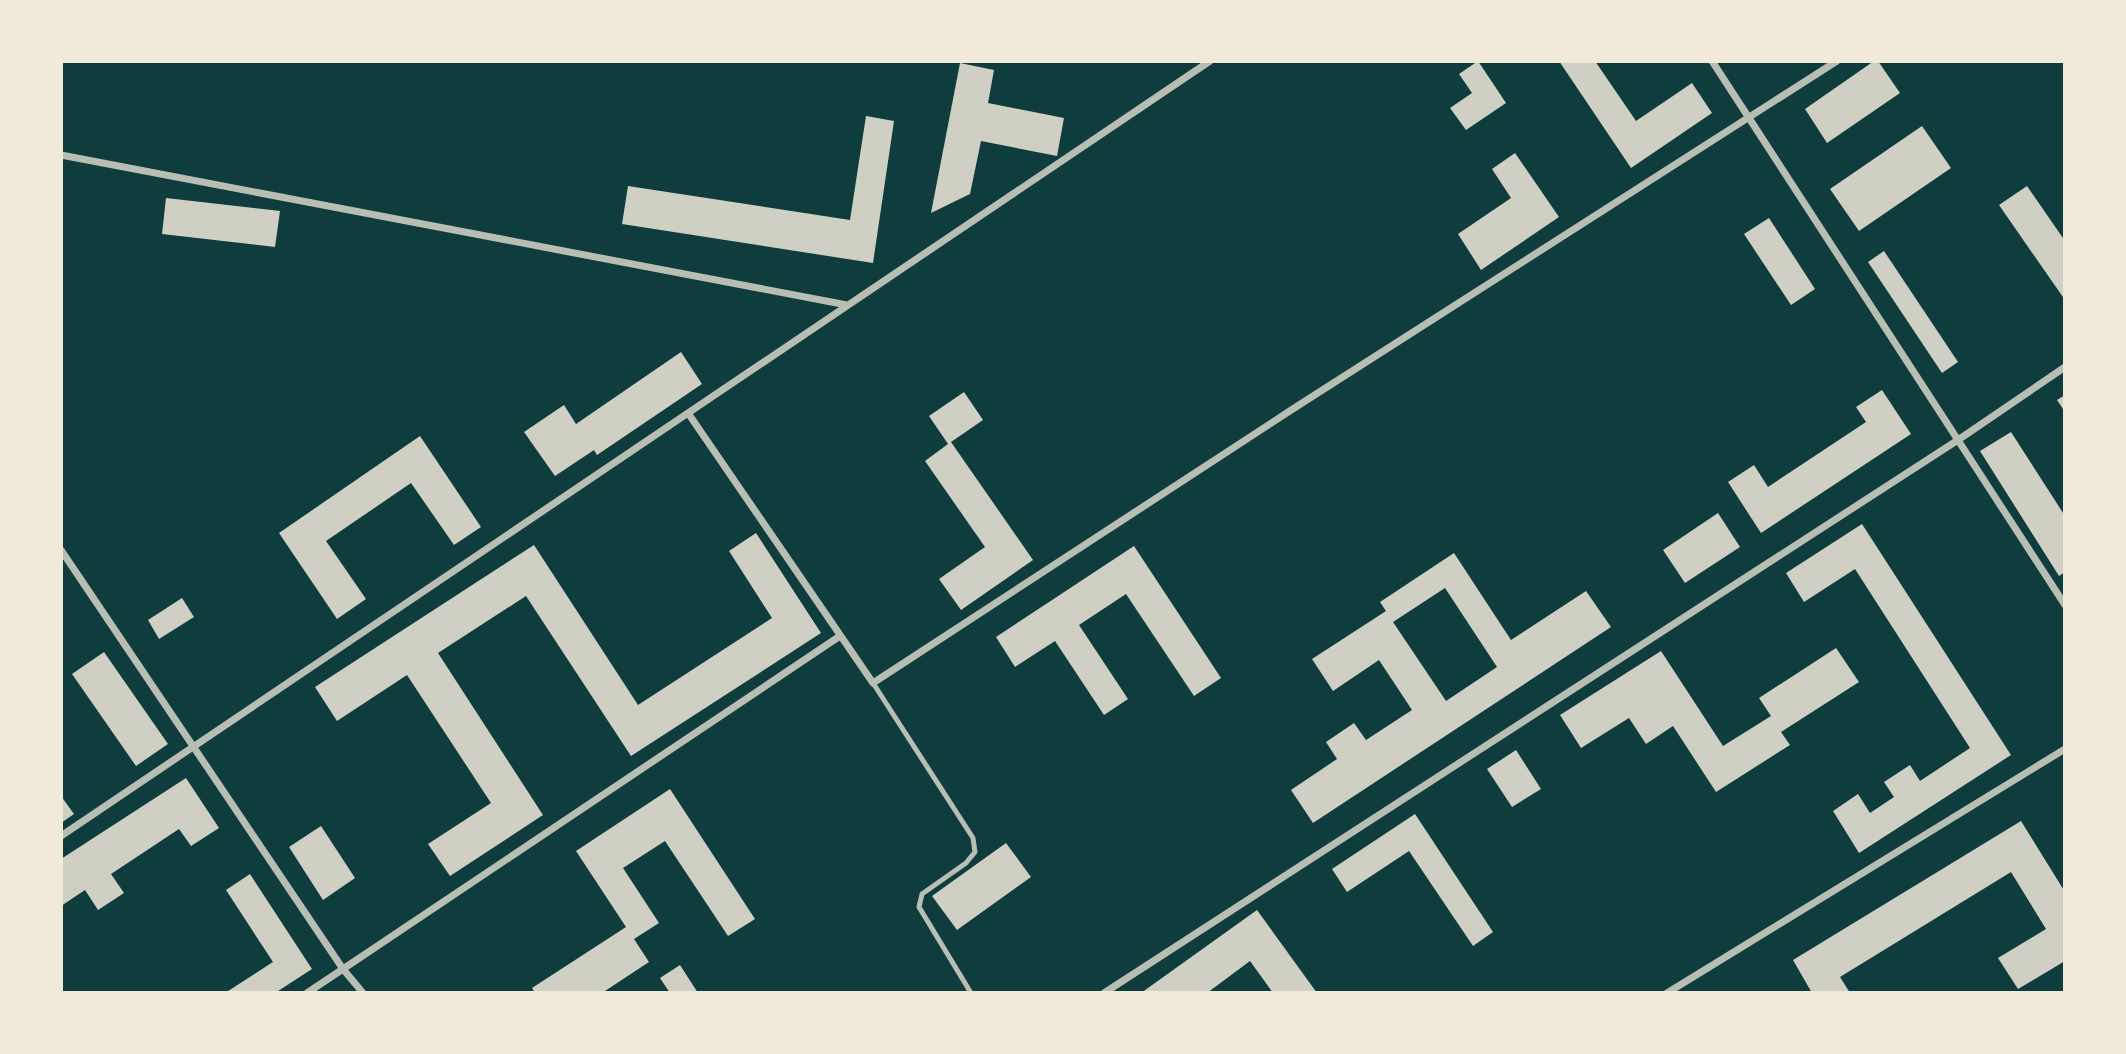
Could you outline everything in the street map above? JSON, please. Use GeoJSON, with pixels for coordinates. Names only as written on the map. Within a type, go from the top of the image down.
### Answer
{"type":"FeatureCollection","features":[{"type":"Feature","properties":{"kind":"street"},"geometry":{"type":"LineString","coordinates":[[61,836],[1210,61]]}},
{"type":"Feature","properties":{"kind":"street"},"geometry":{"type":"LineString","coordinates":[[1712,61],[2065,605]]}},
{"type":"Feature","properties":{"kind":"street"},"geometry":{"type":"LineString","coordinates":[[688,413],[873,683],[1837,61]]}},
{"type":"Feature","properties":{"kind":"street"},"geometry":{"type":"LineString","coordinates":[[61,155],[848,305]]}},
{"type":"Feature","properties":{"kind":"street"},"geometry":{"type":"LineString","coordinates":[[1104,993],[1958,440],[2065,367]]}},
{"type":"Feature","properties":{"kind":"street"},"geometry":{"type":"LineString","coordinates":[[61,550],[343,969],[363,993]]}},
{"type":"Feature","properties":{"kind":"street"},"geometry":{"type":"LineString","coordinates":[[307,993],[840,636]]}},
{"type":"Feature","properties":{"kind":"street"},"geometry":{"type":"LineString","coordinates":[[1667,993],[2065,749]]}},
{"type":"Feature","properties":{"kind":"lane"},"geometry":{"type":"LineString","coordinates":[[873,683],[973,838],[975,852],[966,863],[922,894],[919,907],[971,993]]}},
{"type":"Feature","properties":{"kind":"building"},"geometry":{"type":"Polygon","coordinates":[[[1478,61],[1506,103],[1466,130],[1450,108],[1472,93],[1459,74],[1478,61]]]}},
{"type":"Feature","properties":{"kind":"building"},"geometry":{"type":"Polygon","coordinates":[[[1559,61],[1595,61],[1636,121],[1692,83],[1712,113],[1631,168],[1559,61]]]}},
{"type":"Feature","properties":{"kind":"building"},"geometry":{"type":"Polygon","coordinates":[[[1874,61],[1878,61],[1900,93],[1827,143],[1805,109],[1874,61]]]}},
{"type":"Feature","properties":{"kind":"building"},"geometry":{"type":"Polygon","coordinates":[[[960,63],[994,70],[988,103],[1064,118],[1057,156],[981,141],[970,194],[931,213],[960,63]]]}},
{"type":"Feature","properties":{"kind":"building"},"geometry":{"type":"Polygon","coordinates":[[[866,116],[894,121],[873,263],[622,224],[628,186],[850,220],[866,116]]]}},
{"type":"Feature","properties":{"kind":"building"},"geometry":{"type":"Polygon","coordinates":[[[1922,126],[1951,168],[1859,231],[1830,189],[1922,126]]]}},
{"type":"Feature","properties":{"kind":"building"},"geometry":{"type":"Polygon","coordinates":[[[1515,153],[1559,217],[1481,270],[1458,234],[1511,198],[1492,169],[1515,153]]]}},
{"type":"Feature","properties":{"kind":"building"},"geometry":{"type":"Polygon","coordinates":[[[2027,186],[2065,241],[2065,300],[1999,205],[2027,186]]]}},
{"type":"Feature","properties":{"kind":"building"},"geometry":{"type":"Polygon","coordinates":[[[166,198],[280,211],[275,247],[162,234],[166,198]]]}},
{"type":"Feature","properties":{"kind":"building"},"geometry":{"type":"Polygon","coordinates":[[[1769,218],[1815,289],[1791,305],[1744,234],[1769,218]]]}},
{"type":"Feature","properties":{"kind":"building"},"geometry":{"type":"Polygon","coordinates":[[[1884,251],[1958,362],[1942,373],[1868,262],[1884,251]]]}},
{"type":"Feature","properties":{"kind":"building"},"geometry":{"type":"Polygon","coordinates":[[[681,352],[702,384],[597,455],[594,450],[555,476],[524,432],[564,405],[576,424],[681,352]]]}},
{"type":"Feature","properties":{"kind":"building"},"geometry":{"type":"Polygon","coordinates":[[[1882,390],[1911,434],[1761,533],[1728,482],[1754,465],[1768,487],[1866,422],[1856,407],[1882,390]]]}},
{"type":"Feature","properties":{"kind":"building"},"geometry":{"type":"Polygon","coordinates":[[[964,392],[983,420],[951,442],[1033,560],[961,610],[939,579],[985,547],[925,461],[948,444],[929,416],[964,392]]]}},
{"type":"Feature","properties":{"kind":"building"},"geometry":{"type":"Polygon","coordinates":[[[2065,395],[2065,412],[2057,400],[2065,395]]]}},
{"type":"Feature","properties":{"kind":"building"},"geometry":{"type":"Polygon","coordinates":[[[2011,432],[2065,516],[2065,572],[2059,576],[1980,451],[2011,432]]]}},
{"type":"Feature","properties":{"kind":"building"},"geometry":{"type":"Polygon","coordinates":[[[420,436],[481,527],[454,545],[411,483],[326,541],[366,599],[337,619],[279,533],[420,436]]]}},
{"type":"Feature","properties":{"kind":"building"},"geometry":{"type":"Polygon","coordinates":[[[1718,513],[1740,547],[1685,583],[1663,550],[1718,513]]]}},
{"type":"Feature","properties":{"kind":"building"},"geometry":{"type":"Polygon","coordinates":[[[1862,524],[2011,755],[1859,853],[1833,811],[1858,794],[1870,813],[1894,797],[1884,782],[1910,765],[1920,781],[1970,748],[1855,569],[1804,602],[1786,573],[1862,524]]]}},
{"type":"Feature","properties":{"kind":"building"},"geometry":{"type":"Polygon","coordinates":[[[756,533],[821,633],[631,756],[526,596],[438,653],[543,815],[450,876],[428,844],[491,803],[407,675],[337,721],[315,687],[534,545],[638,705],[772,618],[729,551],[756,533]]]}},
{"type":"Feature","properties":{"kind":"building"},"geometry":{"type":"Polygon","coordinates":[[[1134,546],[1221,678],[1194,696],[1126,594],[1079,625],[1128,699],[1104,715],[1055,641],[1015,667],[996,637],[1134,546]]]}},
{"type":"Feature","properties":{"kind":"building"},"geometry":{"type":"Polygon","coordinates":[[[1454,553],[1511,640],[1586,591],[1611,627],[1313,823],[1291,790],[1337,759],[1326,742],[1354,723],[1366,740],[1412,710],[1379,660],[1333,691],[1312,659],[1386,611],[1380,602],[1454,553]],[[1445,588],[1393,622],[1446,701],[1497,667],[1445,588]]]}},
{"type":"Feature","properties":{"kind":"building"},"geometry":{"type":"Polygon","coordinates":[[[182,598],[194,617],[159,639],[148,620],[182,598]]]}},
{"type":"Feature","properties":{"kind":"building"},"geometry":{"type":"Polygon","coordinates":[[[1836,648],[1859,682],[1781,732],[1790,745],[1716,792],[1673,726],[1646,744],[1629,718],[1581,748],[1560,715],[1661,651],[1723,746],[1771,716],[1759,698],[1836,648]]]}},
{"type":"Feature","properties":{"kind":"building"},"geometry":{"type":"Polygon","coordinates":[[[104,652],[168,744],[136,766],[72,674],[104,652]]]}},
{"type":"Feature","properties":{"kind":"building"},"geometry":{"type":"Polygon","coordinates":[[[1516,750],[1541,789],[1512,807],[1487,769],[1516,750]]]}},
{"type":"Feature","properties":{"kind":"building"},"geometry":{"type":"Polygon","coordinates":[[[186,778],[219,828],[191,846],[179,829],[111,874],[124,893],[98,910],[85,890],[61,906],[61,859],[186,778]]]}},
{"type":"Feature","properties":{"kind":"building"},"geometry":{"type":"Polygon","coordinates":[[[670,789],[755,919],[728,936],[665,841],[623,868],[659,923],[634,939],[649,962],[602,993],[535,993],[532,988],[626,927],[576,851],[670,789]]]}},
{"type":"Feature","properties":{"kind":"building"},"geometry":{"type":"Polygon","coordinates":[[[61,796],[74,814],[61,823],[61,796]]]}},
{"type":"Feature","properties":{"kind":"building"},"geometry":{"type":"Polygon","coordinates":[[[1415,814],[1493,932],[1473,946],[1409,851],[1347,892],[1332,869],[1415,814]]]}},
{"type":"Feature","properties":{"kind":"building"},"geometry":{"type":"Polygon","coordinates":[[[2021,821],[2065,892],[2065,961],[2018,989],[1998,958],[2046,929],[2011,872],[1840,977],[1850,993],[1812,993],[1793,960],[2021,821]]]}},
{"type":"Feature","properties":{"kind":"building"},"geometry":{"type":"Polygon","coordinates":[[[321,826],[355,878],[323,900],[289,847],[321,826]]]}},
{"type":"Feature","properties":{"kind":"building"},"geometry":{"type":"Polygon","coordinates":[[[1006,843],[1031,877],[957,930],[932,896],[1006,843]]]}},
{"type":"Feature","properties":{"kind":"building"},"geometry":{"type":"Polygon","coordinates":[[[250,874],[312,969],[275,993],[225,993],[273,962],[226,890],[250,874]]]}},
{"type":"Feature","properties":{"kind":"building"},"geometry":{"type":"Polygon","coordinates":[[[1257,910],[1317,993],[1273,993],[1250,961],[1207,993],[1141,993],[1257,910]]]}},
{"type":"Feature","properties":{"kind":"building"},"geometry":{"type":"Polygon","coordinates":[[[680,965],[698,993],[670,993],[660,978],[680,965]]]}}]}
